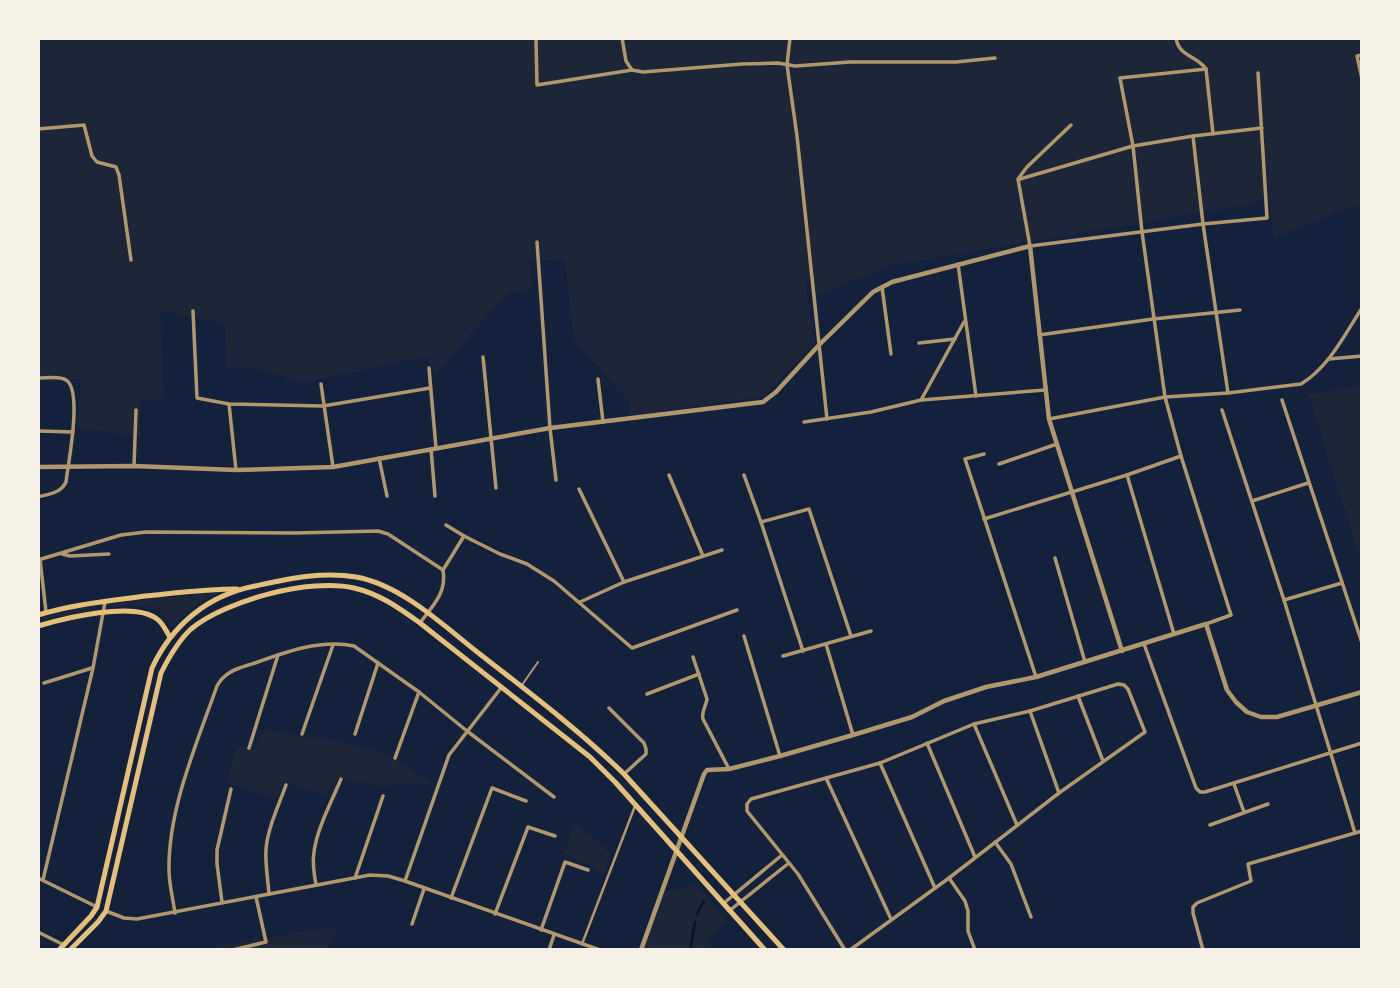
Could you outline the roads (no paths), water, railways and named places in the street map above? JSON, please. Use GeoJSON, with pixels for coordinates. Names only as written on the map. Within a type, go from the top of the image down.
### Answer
{"type":"FeatureCollection","features":[{"type":"Feature","properties":{"kind":"main road"},"geometry":{"type":"LineString","coordinates":[[62,947],[97,907],[152,668],[170,637],[185,620],[221,596],[240,589],[296,577],[332,575],[356,577],[380,585],[427,612],[597,748],[624,774],[784,950]]}},
{"type":"Feature","properties":{"kind":"main road"},"geometry":{"type":"LineString","coordinates":[[70,950],[106,911],[161,673],[177,645],[191,629],[227,608],[297,589],[331,585],[353,588],[391,602],[590,757],[765,950]]}},
{"type":"Feature","properties":{"kind":"main road"},"geometry":{"type":"LineString","coordinates":[[38,615],[106,601],[212,589],[240,589]]}},
{"type":"Feature","properties":{"kind":"main road"},"geometry":{"type":"LineString","coordinates":[[38,626],[103,611],[147,614],[159,620],[170,637]]}},
{"type":"Feature","properties":{"kind":"main road"},"geometry":{"type":"LineString","coordinates":[[141,711],[152,713]]}},
{"type":"Feature","properties":{"kind":"main road"},"geometry":{"type":"LineString","coordinates":[[559,732],[566,723]]}},
{"type":"Feature","properties":{"kind":"street"},"geometry":{"type":"LineString","coordinates":[[622,38],[626,61],[632,69]]}},
{"type":"Feature","properties":{"kind":"street"},"geometry":{"type":"LineString","coordinates":[[790,38],[787,65],[827,419]]}},
{"type":"Feature","properties":{"kind":"street"},"geometry":{"type":"LineString","coordinates":[[1176,38],[1180,51],[1201,62],[1206,69],[1213,134]]}},
{"type":"Feature","properties":{"kind":"street"},"geometry":{"type":"LineString","coordinates":[[536,40],[537,85],[632,69],[643,72],[742,64],[778,63],[795,66],[850,62],[956,62],[995,58]]}},
{"type":"Feature","properties":{"kind":"street"},"geometry":{"type":"LineString","coordinates":[[1362,55],[1357,56],[1362,79]]}},
{"type":"Feature","properties":{"kind":"street"},"geometry":{"type":"LineString","coordinates":[[641,950],[707,770],[730,769],[853,735],[912,717],[944,701],[986,687],[1036,677],[1231,615],[1165,397],[1133,146],[1121,78],[1206,69]]}},
{"type":"Feature","properties":{"kind":"street"},"geometry":{"type":"LineString","coordinates":[[38,467],[134,466],[236,470],[332,467],[550,428],[763,402],[776,392],[873,292],[892,282],[1030,246],[1268,218],[1258,73]]}},
{"type":"Feature","properties":{"kind":"street"},"geometry":{"type":"LineString","coordinates":[[40,130],[84,125],[92,156],[97,162],[116,167],[131,260]]}},
{"type":"Feature","properties":{"kind":"street"},"geometry":{"type":"LineString","coordinates":[[1071,125],[1018,179],[1030,246],[1049,419],[1122,651]]}},
{"type":"Feature","properties":{"kind":"street"},"geometry":{"type":"LineString","coordinates":[[1018,179],[1133,146],[1262,128]]}},
{"type":"Feature","properties":{"kind":"street"},"geometry":{"type":"LineString","coordinates":[[1194,136],[1203,224],[1228,393]]}},
{"type":"Feature","properties":{"kind":"street"},"geometry":{"type":"LineString","coordinates":[[537,242],[556,480]]}},
{"type":"Feature","properties":{"kind":"street"},"geometry":{"type":"LineString","coordinates":[[958,264],[976,396]]}},
{"type":"Feature","properties":{"kind":"street"},"geometry":{"type":"LineString","coordinates":[[882,286],[891,354]]}},
{"type":"Feature","properties":{"kind":"street"},"geometry":{"type":"LineString","coordinates":[[1049,419],[1165,397],[1301,384],[1310,379],[1329,359],[1362,308]]}},
{"type":"Feature","properties":{"kind":"street"},"geometry":{"type":"LineString","coordinates":[[1039,335],[1240,310]]}},
{"type":"Feature","properties":{"kind":"street"},"geometry":{"type":"LineString","coordinates":[[193,311],[197,398],[229,404],[323,406],[430,388]]}},
{"type":"Feature","properties":{"kind":"street"},"geometry":{"type":"LineString","coordinates":[[921,400],[965,320]]}},
{"type":"Feature","properties":{"kind":"street"},"geometry":{"type":"LineString","coordinates":[[919,343],[955,339]]}},
{"type":"Feature","properties":{"kind":"street"},"geometry":{"type":"LineString","coordinates":[[1329,359],[1362,356]]}},
{"type":"Feature","properties":{"kind":"street"},"geometry":{"type":"LineString","coordinates":[[483,357],[496,488]]}},
{"type":"Feature","properties":{"kind":"street"},"geometry":{"type":"LineString","coordinates":[[429,368],[435,496]]}},
{"type":"Feature","properties":{"kind":"street"},"geometry":{"type":"LineString","coordinates":[[38,378],[64,378],[73,390],[73,432],[66,482],[59,491],[38,497]]}},
{"type":"Feature","properties":{"kind":"street"},"geometry":{"type":"LineString","coordinates":[[598,379],[603,422]]}},
{"type":"Feature","properties":{"kind":"street"},"geometry":{"type":"LineString","coordinates":[[321,384],[332,467]]}},
{"type":"Feature","properties":{"kind":"street"},"geometry":{"type":"LineString","coordinates":[[804,422],[871,412],[921,400],[1045,390]]}},
{"type":"Feature","properties":{"kind":"street"},"geometry":{"type":"LineString","coordinates":[[1282,400],[1362,643]]}},
{"type":"Feature","properties":{"kind":"street"},"geometry":{"type":"LineString","coordinates":[[229,404],[236,470]]}},
{"type":"Feature","properties":{"kind":"street"},"geometry":{"type":"LineString","coordinates":[[134,466],[136,410]]}},
{"type":"Feature","properties":{"kind":"street"},"geometry":{"type":"LineString","coordinates":[[1222,410],[1284,600],[1354,833]]}},
{"type":"Feature","properties":{"kind":"street"},"geometry":{"type":"LineString","coordinates":[[38,431],[73,432]]}},
{"type":"Feature","properties":{"kind":"street"},"geometry":{"type":"LineString","coordinates":[[999,464],[1057,444]]}},
{"type":"Feature","properties":{"kind":"street"},"geometry":{"type":"LineString","coordinates":[[984,454],[965,459],[1036,677]]}},
{"type":"Feature","properties":{"kind":"street"},"geometry":{"type":"LineString","coordinates":[[984,519],[1181,456]]}},
{"type":"Feature","properties":{"kind":"street"},"geometry":{"type":"LineString","coordinates":[[379,458],[387,496]]}},
{"type":"Feature","properties":{"kind":"street"},"geometry":{"type":"LineString","coordinates":[[669,475],[703,556]]}},
{"type":"Feature","properties":{"kind":"street"},"geometry":{"type":"LineString","coordinates":[[744,475],[803,650]]}},
{"type":"Feature","properties":{"kind":"street"},"geometry":{"type":"LineString","coordinates":[[1126,475],[1174,634]]}},
{"type":"Feature","properties":{"kind":"street"},"geometry":{"type":"LineString","coordinates":[[1252,501],[1308,483]]}},
{"type":"Feature","properties":{"kind":"street"},"geometry":{"type":"LineString","coordinates":[[579,489],[624,582]]}},
{"type":"Feature","properties":{"kind":"street"},"geometry":{"type":"LineString","coordinates":[[761,522],[809,509],[851,636]]}},
{"type":"Feature","properties":{"kind":"street"},"geometry":{"type":"LineString","coordinates":[[446,525],[500,554],[527,564],[554,581],[632,648],[737,610]]}},
{"type":"Feature","properties":{"kind":"street"},"geometry":{"type":"LineString","coordinates":[[46,612],[39,560],[121,535],[146,532],[378,531],[388,534],[443,570]]}},
{"type":"Feature","properties":{"kind":"street"},"geometry":{"type":"LineString","coordinates":[[420,623],[442,591],[445,581],[443,570],[464,536]]}},
{"type":"Feature","properties":{"kind":"street"},"geometry":{"type":"LineString","coordinates":[[580,602],[624,582],[722,550]]}},
{"type":"Feature","properties":{"kind":"street"},"geometry":{"type":"LineString","coordinates":[[61,553],[69,556],[109,554]]}},
{"type":"Feature","properties":{"kind":"street"},"geometry":{"type":"LineString","coordinates":[[1055,558],[1085,662]]}},
{"type":"Feature","properties":{"kind":"street"},"geometry":{"type":"LineString","coordinates":[[1284,600],[1342,583]]}},
{"type":"Feature","properties":{"kind":"street"},"geometry":{"type":"LineString","coordinates":[[97,907],[41,879],[93,668],[106,601]]}},
{"type":"Feature","properties":{"kind":"street"},"geometry":{"type":"LineString","coordinates":[[1206,624],[1227,690],[1247,712],[1261,717],[1277,717],[1362,692]]}},
{"type":"Feature","properties":{"kind":"street"},"geometry":{"type":"LineString","coordinates":[[783,656],[871,631]]}},
{"type":"Feature","properties":{"kind":"street"},"geometry":{"type":"LineString","coordinates":[[744,636],[780,756]]}},
{"type":"Feature","properties":{"kind":"street"},"geometry":{"type":"LineString","coordinates":[[175,913],[169,872],[169,845],[175,810],[217,685],[236,669],[278,655],[306,648],[344,644],[354,646],[419,692],[467,732],[554,797]]}},
{"type":"Feature","properties":{"kind":"street"},"geometry":{"type":"LineString","coordinates":[[826,644],[853,735]]}},
{"type":"Feature","properties":{"kind":"street"},"geometry":{"type":"LineString","coordinates":[[1144,644],[1196,788],[1200,792],[1234,784],[1362,743]]}},
{"type":"Feature","properties":{"kind":"street"},"geometry":{"type":"LineString","coordinates":[[302,734],[333,645]]}},
{"type":"Feature","properties":{"kind":"street"},"geometry":{"type":"LineString","coordinates":[[249,748],[278,655]]}},
{"type":"Feature","properties":{"kind":"street"},"geometry":{"type":"LineString","coordinates":[[693,657],[707,699],[702,713],[703,719],[730,769]]}},
{"type":"Feature","properties":{"kind":"street"},"geometry":{"type":"LineString","coordinates":[[355,734],[379,662]]}},
{"type":"Feature","properties":{"kind":"street"},"geometry":{"type":"LineString","coordinates":[[44,683],[93,668]]}},
{"type":"Feature","properties":{"kind":"street"},"geometry":{"type":"LineString","coordinates":[[647,694],[699,674]]}},
{"type":"Feature","properties":{"kind":"street"},"geometry":{"type":"LineString","coordinates":[[1118,684],[1124,685],[1128,689],[1144,732],[892,920],[847,950],[802,880],[747,811],[747,804],[751,799],[880,763],[974,724],[1078,696],[1118,684]]}},
{"type":"Feature","properties":{"kind":"street"},"geometry":{"type":"LineString","coordinates":[[405,881],[449,755],[501,688]]}},
{"type":"Feature","properties":{"kind":"street"},"geometry":{"type":"LineString","coordinates":[[396,758],[419,692]]}},
{"type":"Feature","properties":{"kind":"street"},"geometry":{"type":"LineString","coordinates":[[1078,696],[1103,761]]}},
{"type":"Feature","properties":{"kind":"street"},"geometry":{"type":"LineString","coordinates":[[609,708],[644,743],[646,749],[646,754],[624,774]]}},
{"type":"Feature","properties":{"kind":"street"},"geometry":{"type":"LineString","coordinates":[[1030,711],[1059,793]]}},
{"type":"Feature","properties":{"kind":"street"},"geometry":{"type":"LineString","coordinates":[[974,724],[1017,826]]}},
{"type":"Feature","properties":{"kind":"street"},"geometry":{"type":"LineString","coordinates":[[926,743],[975,858]]}},
{"type":"Feature","properties":{"kind":"street"},"geometry":{"type":"LineString","coordinates":[[880,763],[935,888]]}},
{"type":"Feature","properties":{"kind":"street"},"geometry":{"type":"LineString","coordinates":[[826,778],[892,920]]}},
{"type":"Feature","properties":{"kind":"street"},"geometry":{"type":"LineString","coordinates":[[316,886],[314,850],[341,779]]}},
{"type":"Feature","properties":{"kind":"street"},"geometry":{"type":"LineString","coordinates":[[1234,784],[1244,812]]}},
{"type":"Feature","properties":{"kind":"street"},"geometry":{"type":"LineString","coordinates":[[270,894],[266,847],[286,785]]}},
{"type":"Feature","properties":{"kind":"street"},"geometry":{"type":"LineString","coordinates":[[451,898],[492,788],[526,801]]}},
{"type":"Feature","properties":{"kind":"street"},"geometry":{"type":"LineString","coordinates":[[222,902],[218,850],[231,789]]}},
{"type":"Feature","properties":{"kind":"street"},"geometry":{"type":"LineString","coordinates":[[355,878],[383,796]]}},
{"type":"Feature","properties":{"kind":"street"},"geometry":{"type":"LineString","coordinates":[[1210,825],[1268,804]]}},
{"type":"Feature","properties":{"kind":"street"},"geometry":{"type":"LineString","coordinates":[[582,944],[635,805]]}},
{"type":"Feature","properties":{"kind":"street"},"geometry":{"type":"LineString","coordinates":[[495,914],[528,827],[555,836]]}},
{"type":"Feature","properties":{"kind":"street"},"geometry":{"type":"LineString","coordinates":[[1203,950],[1193,907],[1251,881],[1248,864],[1362,831]]}},
{"type":"Feature","properties":{"kind":"street"},"geometry":{"type":"LineString","coordinates":[[995,842],[1011,864],[1031,917]]}},
{"type":"Feature","properties":{"kind":"street"},"geometry":{"type":"LineString","coordinates":[[723,904],[782,855]]}},
{"type":"Feature","properties":{"kind":"street"},"geometry":{"type":"LineString","coordinates":[[541,930],[565,862],[588,870]]}},
{"type":"Feature","properties":{"kind":"street"},"geometry":{"type":"LineString","coordinates":[[729,911],[789,863]]}},
{"type":"Feature","properties":{"kind":"street"},"geometry":{"type":"LineString","coordinates":[[106,911],[124,918],[136,919],[378,875],[405,881],[600,950]]}},
{"type":"Feature","properties":{"kind":"street"},"geometry":{"type":"LineString","coordinates":[[949,878],[965,901],[968,931],[975,950]]}},
{"type":"Feature","properties":{"kind":"street"},"geometry":{"type":"LineString","coordinates":[[412,924],[424,889]]}},
{"type":"Feature","properties":{"kind":"street"},"geometry":{"type":"LineString","coordinates":[[233,950],[266,942],[256,897]]}},
{"type":"Feature","properties":{"kind":"street"},"geometry":{"type":"LineString","coordinates":[[38,932],[62,947]]}},
{"type":"Feature","properties":{"kind":"street"},"geometry":{"type":"LineString","coordinates":[[549,950],[554,934]]}},
{"type":"Feature","properties":{"kind":"lane"},"geometry":{"type":"LineString","coordinates":[[521,685],[538,662]]}},
{"type":"Feature","properties":{"kind":"waterway"},"geometry":{"type":"LineString","coordinates":[[697,914],[704,901]]}},
{"type":"Feature","properties":{"kind":"waterway"},"geometry":{"type":"LineString","coordinates":[[690,950],[695,922]]}}]}
